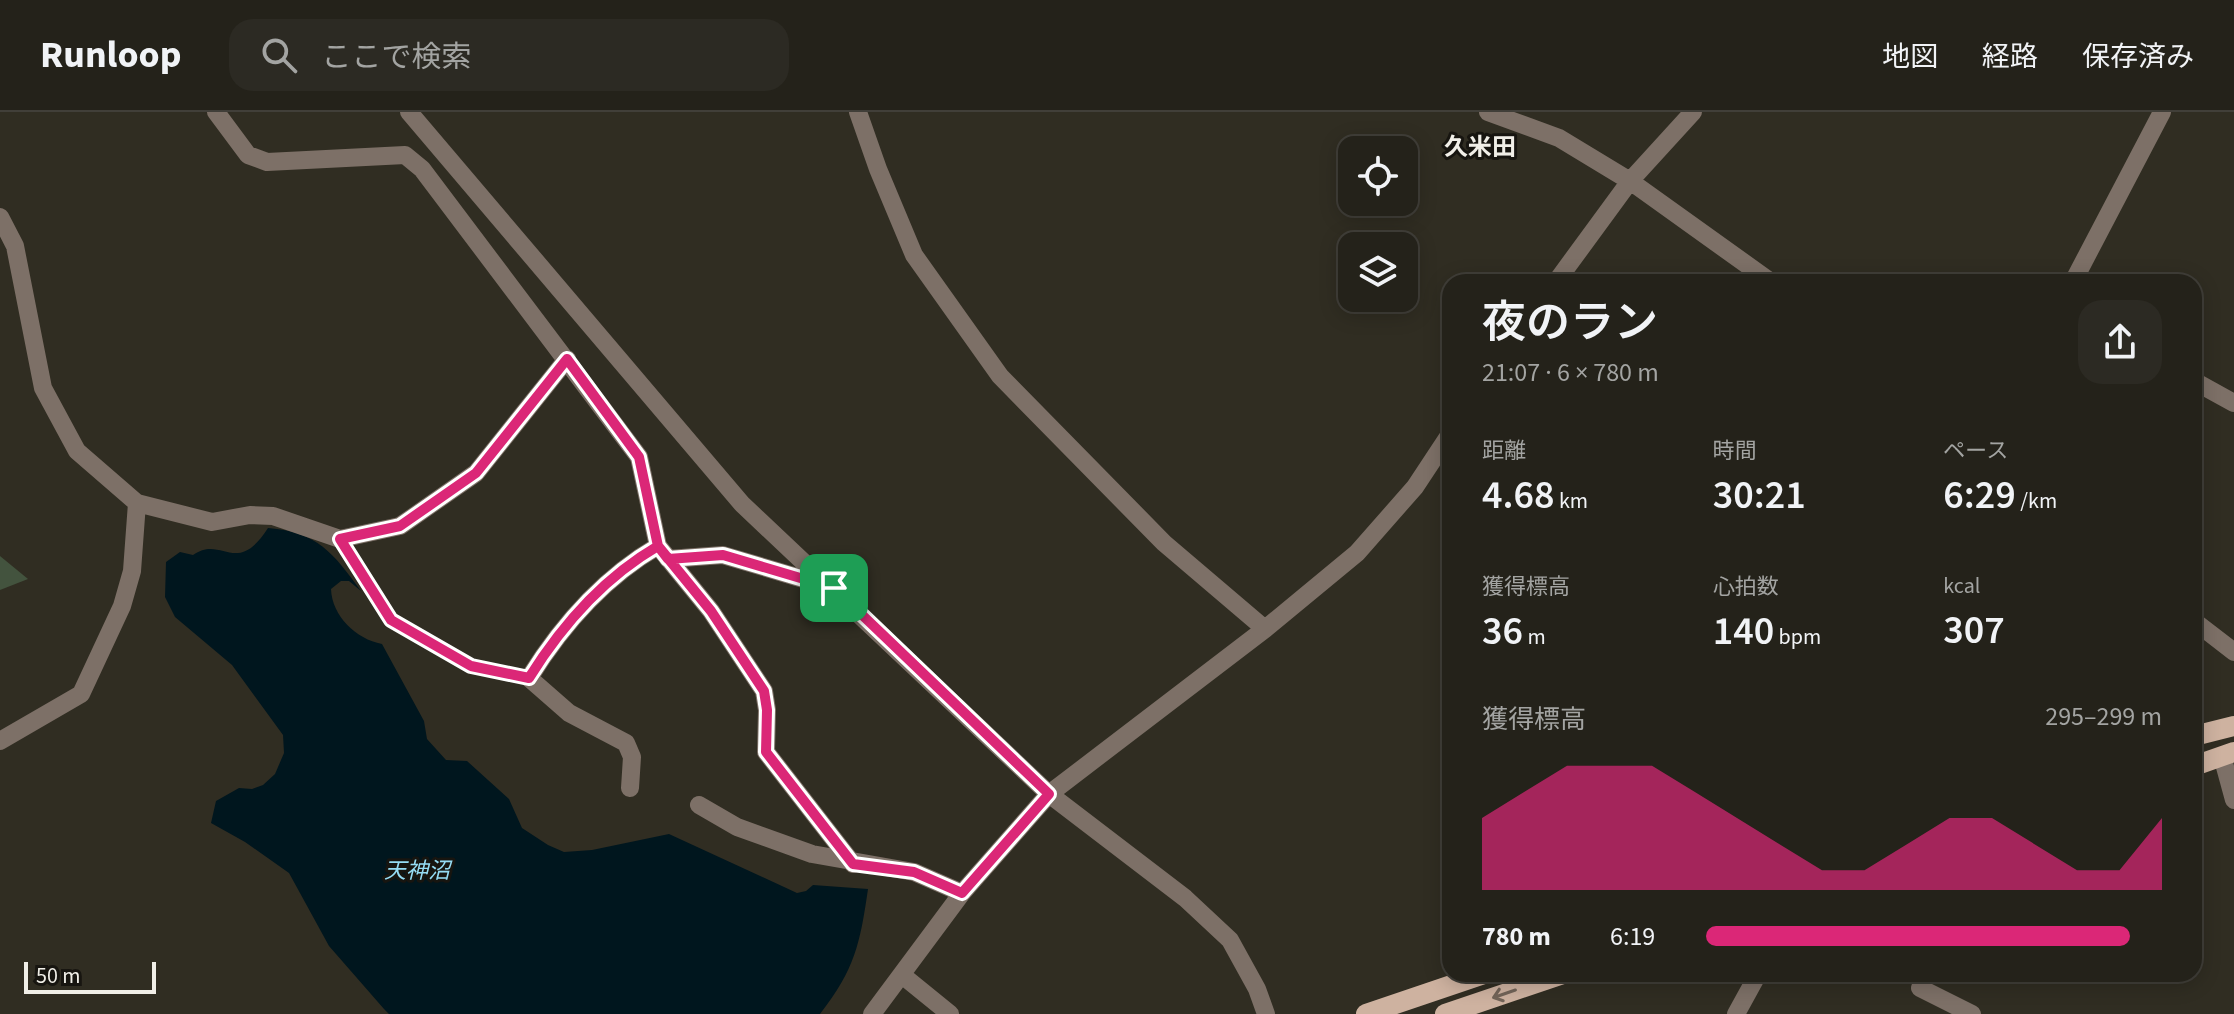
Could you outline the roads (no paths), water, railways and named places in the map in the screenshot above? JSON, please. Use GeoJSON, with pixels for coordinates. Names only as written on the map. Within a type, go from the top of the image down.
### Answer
{"type":"FeatureCollection","features":[{"type":"Feature","properties":{"kind":"main road"},"geometry":{"type":"LineString","coordinates":[[2202,734],[2234,726]]}},
{"type":"Feature","properties":{"kind":"main road"},"geometry":{"type":"LineString","coordinates":[[2202,763],[2228,754]]}},
{"type":"Feature","properties":{"kind":"main road"},"geometry":{"type":"LineString","coordinates":[[1366,1014],[1460,982]]}},
{"type":"Feature","properties":{"kind":"main road"},"geometry":{"type":"LineString","coordinates":[[1445,1014],[1539,982]]}},
{"type":"Feature","properties":{"kind":"street"},"geometry":{"type":"LineString","coordinates":[[216,112],[248,155],[267,162],[405,155],[422,169],[639,457],[663,553],[711,611],[764,691],[766,752],[853,864]]}},
{"type":"Feature","properties":{"kind":"street"},"geometry":{"type":"LineString","coordinates":[[409,112],[742,504],[1049,794],[1185,898],[1230,940],[1257,989],[1266,1014]]}},
{"type":"Feature","properties":{"kind":"street"},"geometry":{"type":"LineString","coordinates":[[858,112],[914,255],[1000,376],[1164,543],[1265,629]]}},
{"type":"Feature","properties":{"kind":"street"},"geometry":{"type":"LineString","coordinates":[[1488,112],[1559,138],[1630,181],[1760,274]]}},
{"type":"Feature","properties":{"kind":"street"},"geometry":{"type":"LineString","coordinates":[[1562,274],[1630,181],[1693,112]]}},
{"type":"Feature","properties":{"kind":"street"},"geometry":{"type":"LineString","coordinates":[[2077,274],[2162,112]]}},
{"type":"Feature","properties":{"kind":"street"},"geometry":{"type":"LineString","coordinates":[[0,217],[15,246],[43,388],[77,451],[137,503],[212,522],[250,515],[273,516],[340,539],[400,526],[476,473],[567,359]]}},
{"type":"Feature","properties":{"kind":"street"},"geometry":{"type":"LineString","coordinates":[[2202,385],[2234,403]]}},
{"type":"Feature","properties":{"kind":"street"},"geometry":{"type":"LineString","coordinates":[[872,1014],[962,893],[1049,794],[1265,629],[1357,553],[1415,487],[1442,446]]}},
{"type":"Feature","properties":{"kind":"street"},"geometry":{"type":"LineString","coordinates":[[0,741],[81,694],[122,606],[132,571],[137,503]]}},
{"type":"Feature","properties":{"kind":"street"},"geometry":{"type":"LineString","coordinates":[[630,788],[632,757],[626,743],[569,713],[529,678],[544,653],[595,592],[634,560],[663,553],[723,555],[834,588]]}},
{"type":"Feature","properties":{"kind":"street"},"geometry":{"type":"LineString","coordinates":[[2202,627],[2234,652]]}},
{"type":"Feature","properties":{"kind":"street"},"geometry":{"type":"LineString","coordinates":[[2228,754],[2234,800]]}},
{"type":"Feature","properties":{"kind":"street"},"geometry":{"type":"LineString","coordinates":[[699,805],[752,832],[812,854],[853,864],[914,872],[962,893]]}},
{"type":"Feature","properties":{"kind":"street"},"geometry":{"type":"LineString","coordinates":[[902,975],[950,1014]]}},
{"type":"Feature","properties":{"kind":"street"},"geometry":{"type":"LineString","coordinates":[[1736,1014],[1754,982]]}},
{"type":"Feature","properties":{"kind":"street"},"geometry":{"type":"LineString","coordinates":[[1923,982],[1920,988],[1972,1014]]}},
{"type":"Feature","properties":{"kind":"water","name":"天神沼"},"geometry":{"type":"Polygon","coordinates":[[[268,528],[300,534],[312,540],[342,566],[361,591],[349,581],[341,581],[331,589],[336,608],[355,632],[382,644],[424,721],[427,739],[446,760],[467,761],[509,799],[522,828],[548,845],[564,852],[592,850],[669,834],[797,893],[813,885],[868,889],[854,955],[841,983],[820,1014],[389,1014],[329,946],[289,873],[211,823],[216,801],[239,788],[252,789],[263,785],[275,774],[284,753],[283,735],[232,665],[175,617],[165,597],[166,562],[180,552],[193,555],[212,549],[238,553],[247,550],[257,543],[268,528]]]}},
{"type":"Feature","properties":{"kind":"district","name":"久米田"},"geometry":{"type":"Point","coordinates":[1480,147]}}]}
